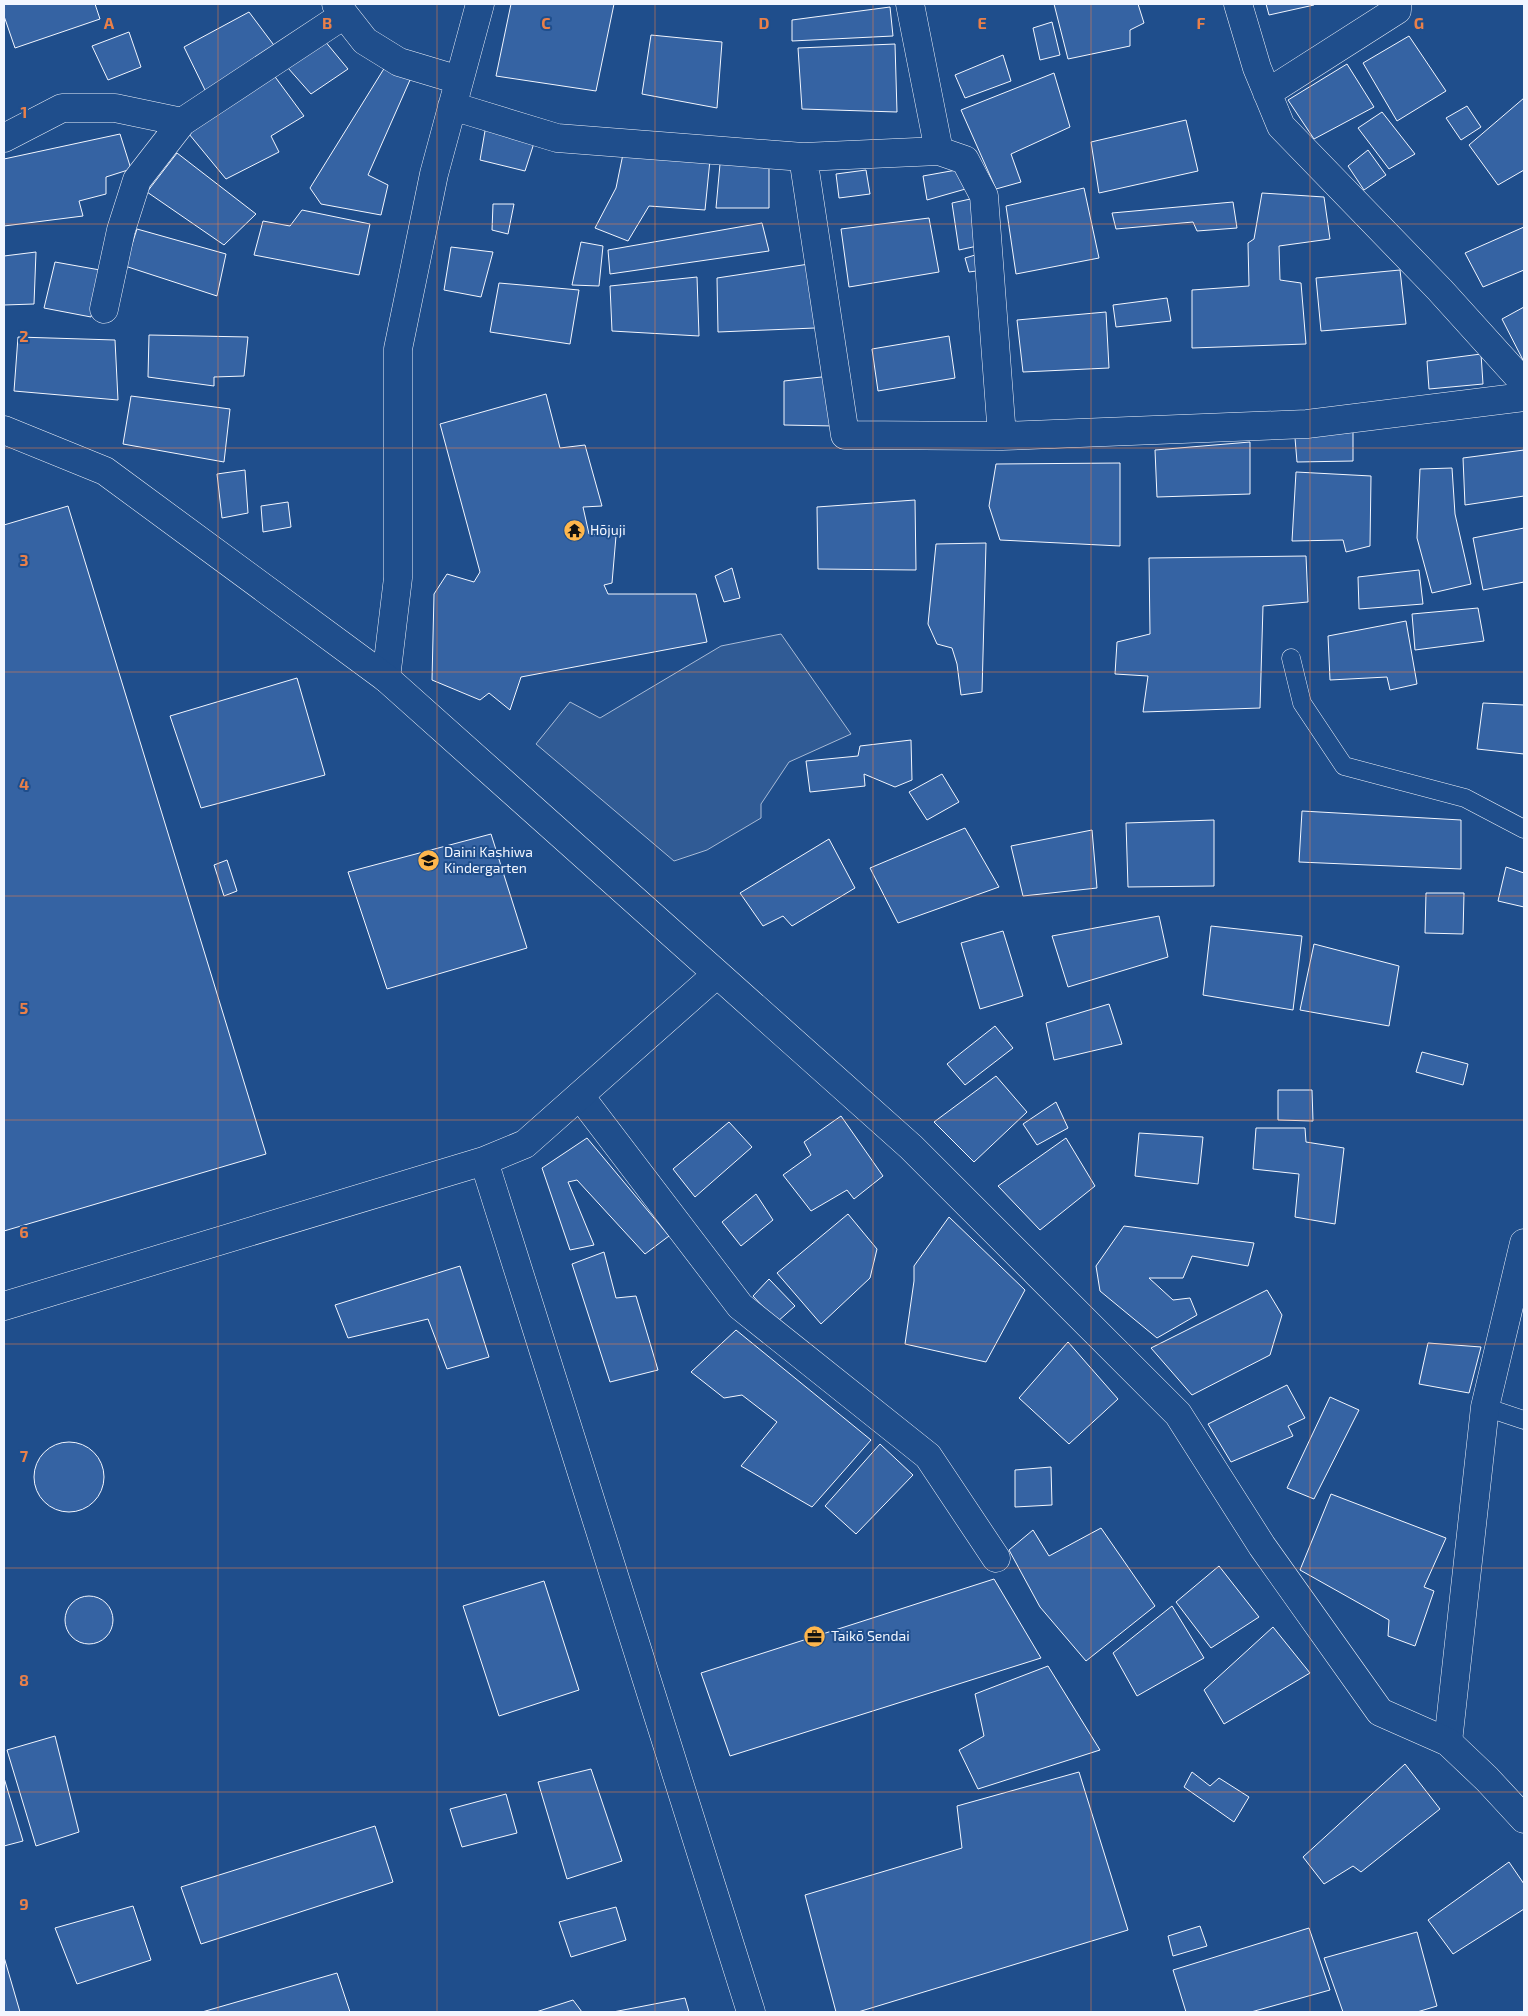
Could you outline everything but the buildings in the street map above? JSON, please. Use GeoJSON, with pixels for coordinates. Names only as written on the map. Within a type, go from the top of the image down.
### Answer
{"type":"FeatureCollection","features":[{"type":"Feature","properties":{"kind":"street"},"geometry":{"type":"LineString","coordinates":[[386,678],[398,578],[398,349],[434,174],[480,4]]}},
{"type":"Feature","properties":{"kind":"street"},"geometry":{"type":"LineString","coordinates":[[910,4],[939,151]]}},
{"type":"Feature","properties":{"kind":"street"},"geometry":{"type":"LineString","coordinates":[[1238,4],[1257,68],[1281,126],[1440,290],[1524,384]]}},
{"type":"Feature","properties":{"kind":"street"},"geometry":{"type":"LineString","coordinates":[[1268,93],[1397,10],[1397,4]]}},
{"type":"Feature","properties":{"kind":"street"},"geometry":{"type":"LineString","coordinates":[[104,309],[121,230],[137,180],[182,122],[340,9],[365,41],[399,62],[455,93],[557,138],[803,157],[939,151],[965,160],[984,196],[1002,436]]}},
{"type":"Feature","properties":{"kind":"street"},"geometry":{"type":"LineString","coordinates":[[4,138],[62,108],[115,108],[182,122]]}},
{"type":"Feature","properties":{"kind":"street"},"geometry":{"type":"LineString","coordinates":[[803,157],[845,435],[1002,436],[1307,424],[1524,397]]}},
{"type":"Feature","properties":{"kind":"street"},"geometry":{"type":"LineString","coordinates":[[4,430],[105,471],[386,678],[911,1147],[1178,1414],[1262,1546],[1380,1712],[1448,1742],[1487,1779],[1524,1820]]}},
{"type":"Feature","properties":{"kind":"street"},"geometry":{"type":"LineString","coordinates":[[4,1306],[484,1161],[525,1144],[717,974]]}},
{"type":"Feature","properties":{"kind":"street"},"geometry":{"type":"LineString","coordinates":[[580,1096],[740,1306],[928,1456],[996,1558]]}},
{"type":"Feature","properties":{"kind":"street"},"geometry":{"type":"LineString","coordinates":[[484,1161],[751,2012]]}},
{"type":"Feature","properties":{"kind":"street"},"geometry":{"type":"LineString","coordinates":[[1448,1742],[1485,1407],[1524,1242]]}},
{"type":"Feature","properties":{"kind":"lane"},"geometry":{"type":"LineString","coordinates":[[1291,658],[1302,703],[1344,766],[1465,798],[1524,829]]}},
{"type":"Feature","properties":{"kind":"lane"},"geometry":{"type":"LineString","coordinates":[[1485,1407],[1524,1420]]}},
{"type":"Feature","properties":{"kind":"shaded area"},"geometry":{"type":"Polygon","coordinates":[[[781,634],[851,734],[789,762],[761,804],[761,818],[707,850],[674,861],[536,744],[570,702],[600,718],[721,646],[781,634]]]}},
{"type":"Feature","properties":{"kind":"place","name":"Hōjuji"},"geometry":{"type":"Point","coordinates":[574,530]}},
{"type":"Feature","properties":{"kind":"place","name":"Daini Kashiwa Kindergarten"},"geometry":{"type":"Point","coordinates":[428,860]}},
{"type":"Feature","properties":{"kind":"place","name":"Taikō Sendai"},"geometry":{"type":"Point","coordinates":[815,1636]}}]}
